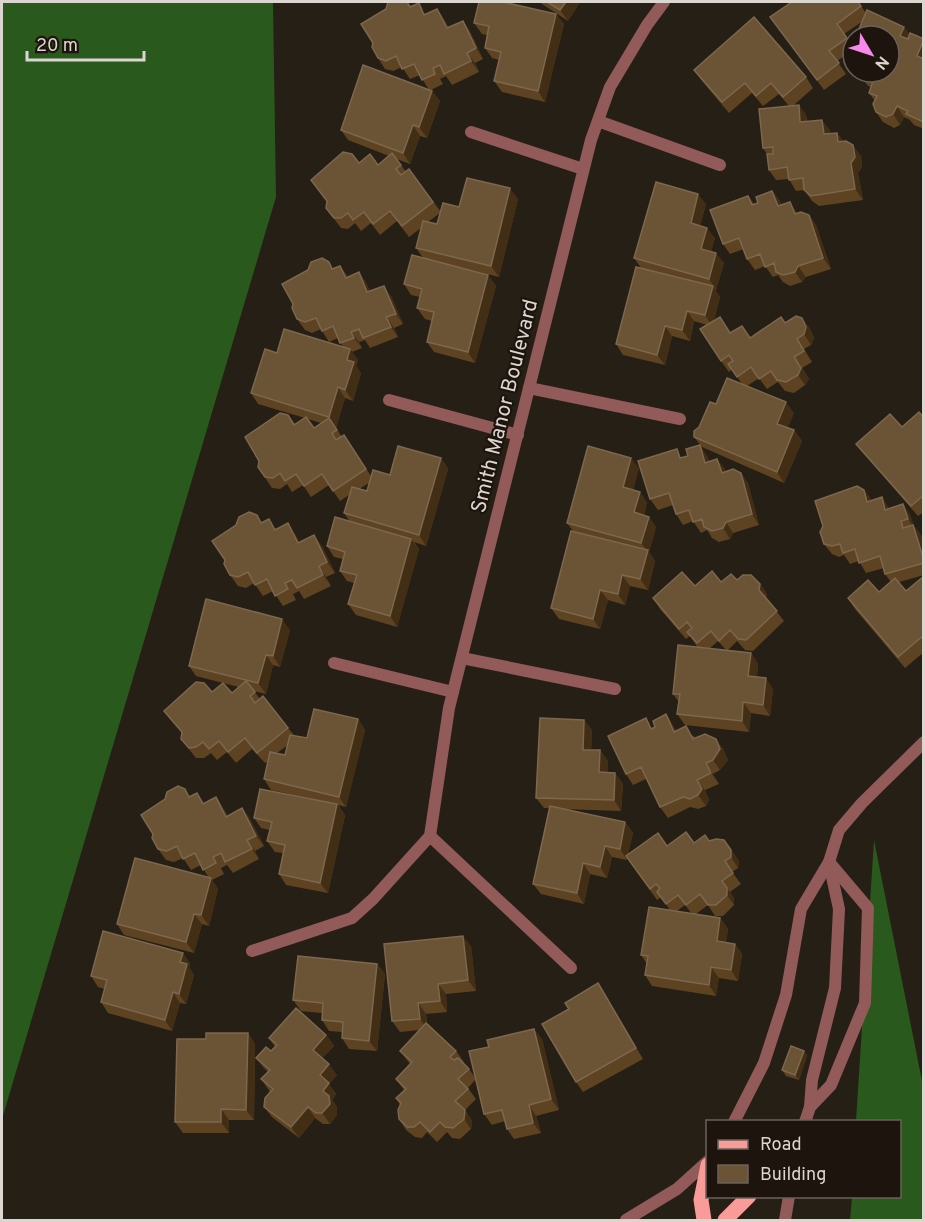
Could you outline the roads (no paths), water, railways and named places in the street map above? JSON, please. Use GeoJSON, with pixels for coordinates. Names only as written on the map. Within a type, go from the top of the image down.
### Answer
{"type":"FeatureCollection","features":[{"type":"Feature","properties":{"kind":"main road"},"geometry":{"type":"LineString","coordinates":[[704,1221],[701,1200],[706,1176]]}},
{"type":"Feature","properties":{"kind":"main road"},"geometry":{"type":"LineString","coordinates":[[725,1221],[748,1198]]}},
{"type":"Feature","properties":{"kind":"street","name":"Smith Manor Boulevard"},"geometry":{"type":"LineString","coordinates":[[430,836],[449,708],[583,169],[610,87],[646,25],[664,2]]}},
{"type":"Feature","properties":{"kind":"street"},"geometry":{"type":"LineString","coordinates":[[598,121],[720,165]]}},
{"type":"Feature","properties":{"kind":"street"},"geometry":{"type":"LineString","coordinates":[[471,132],[583,169]]}},
{"type":"Feature","properties":{"kind":"street"},"geometry":{"type":"LineString","coordinates":[[529,387],[680,419]]}},
{"type":"Feature","properties":{"kind":"street"},"geometry":{"type":"LineString","coordinates":[[389,400],[518,435]]}},
{"type":"Feature","properties":{"kind":"street"},"geometry":{"type":"LineString","coordinates":[[462,658],[615,689]]}},
{"type":"Feature","properties":{"kind":"street"},"geometry":{"type":"LineString","coordinates":[[334,663],[453,692]]}},
{"type":"Feature","properties":{"kind":"street"},"geometry":{"type":"LineString","coordinates":[[735,1120],[764,1063],[786,995],[801,909],[829,862],[839,830],[862,803],[921,751]]}},
{"type":"Feature","properties":{"kind":"street"},"geometry":{"type":"LineString","coordinates":[[252,951],[352,918],[430,836],[571,968]]}},
{"type":"Feature","properties":{"kind":"street"},"geometry":{"type":"LineString","coordinates":[[806,1120],[810,1107],[812,1080],[835,988],[839,909],[829,862]]}},
{"type":"Feature","properties":{"kind":"street"},"geometry":{"type":"LineString","coordinates":[[810,1107],[831,1085],[865,1003],[868,908],[829,862]]}},
{"type":"Feature","properties":{"kind":"street"},"geometry":{"type":"LineString","coordinates":[[626,1221],[677,1189],[706,1163]]}},
{"type":"Feature","properties":{"kind":"street"},"geometry":{"type":"LineString","coordinates":[[785,1221],[789,1198]]}}]}
